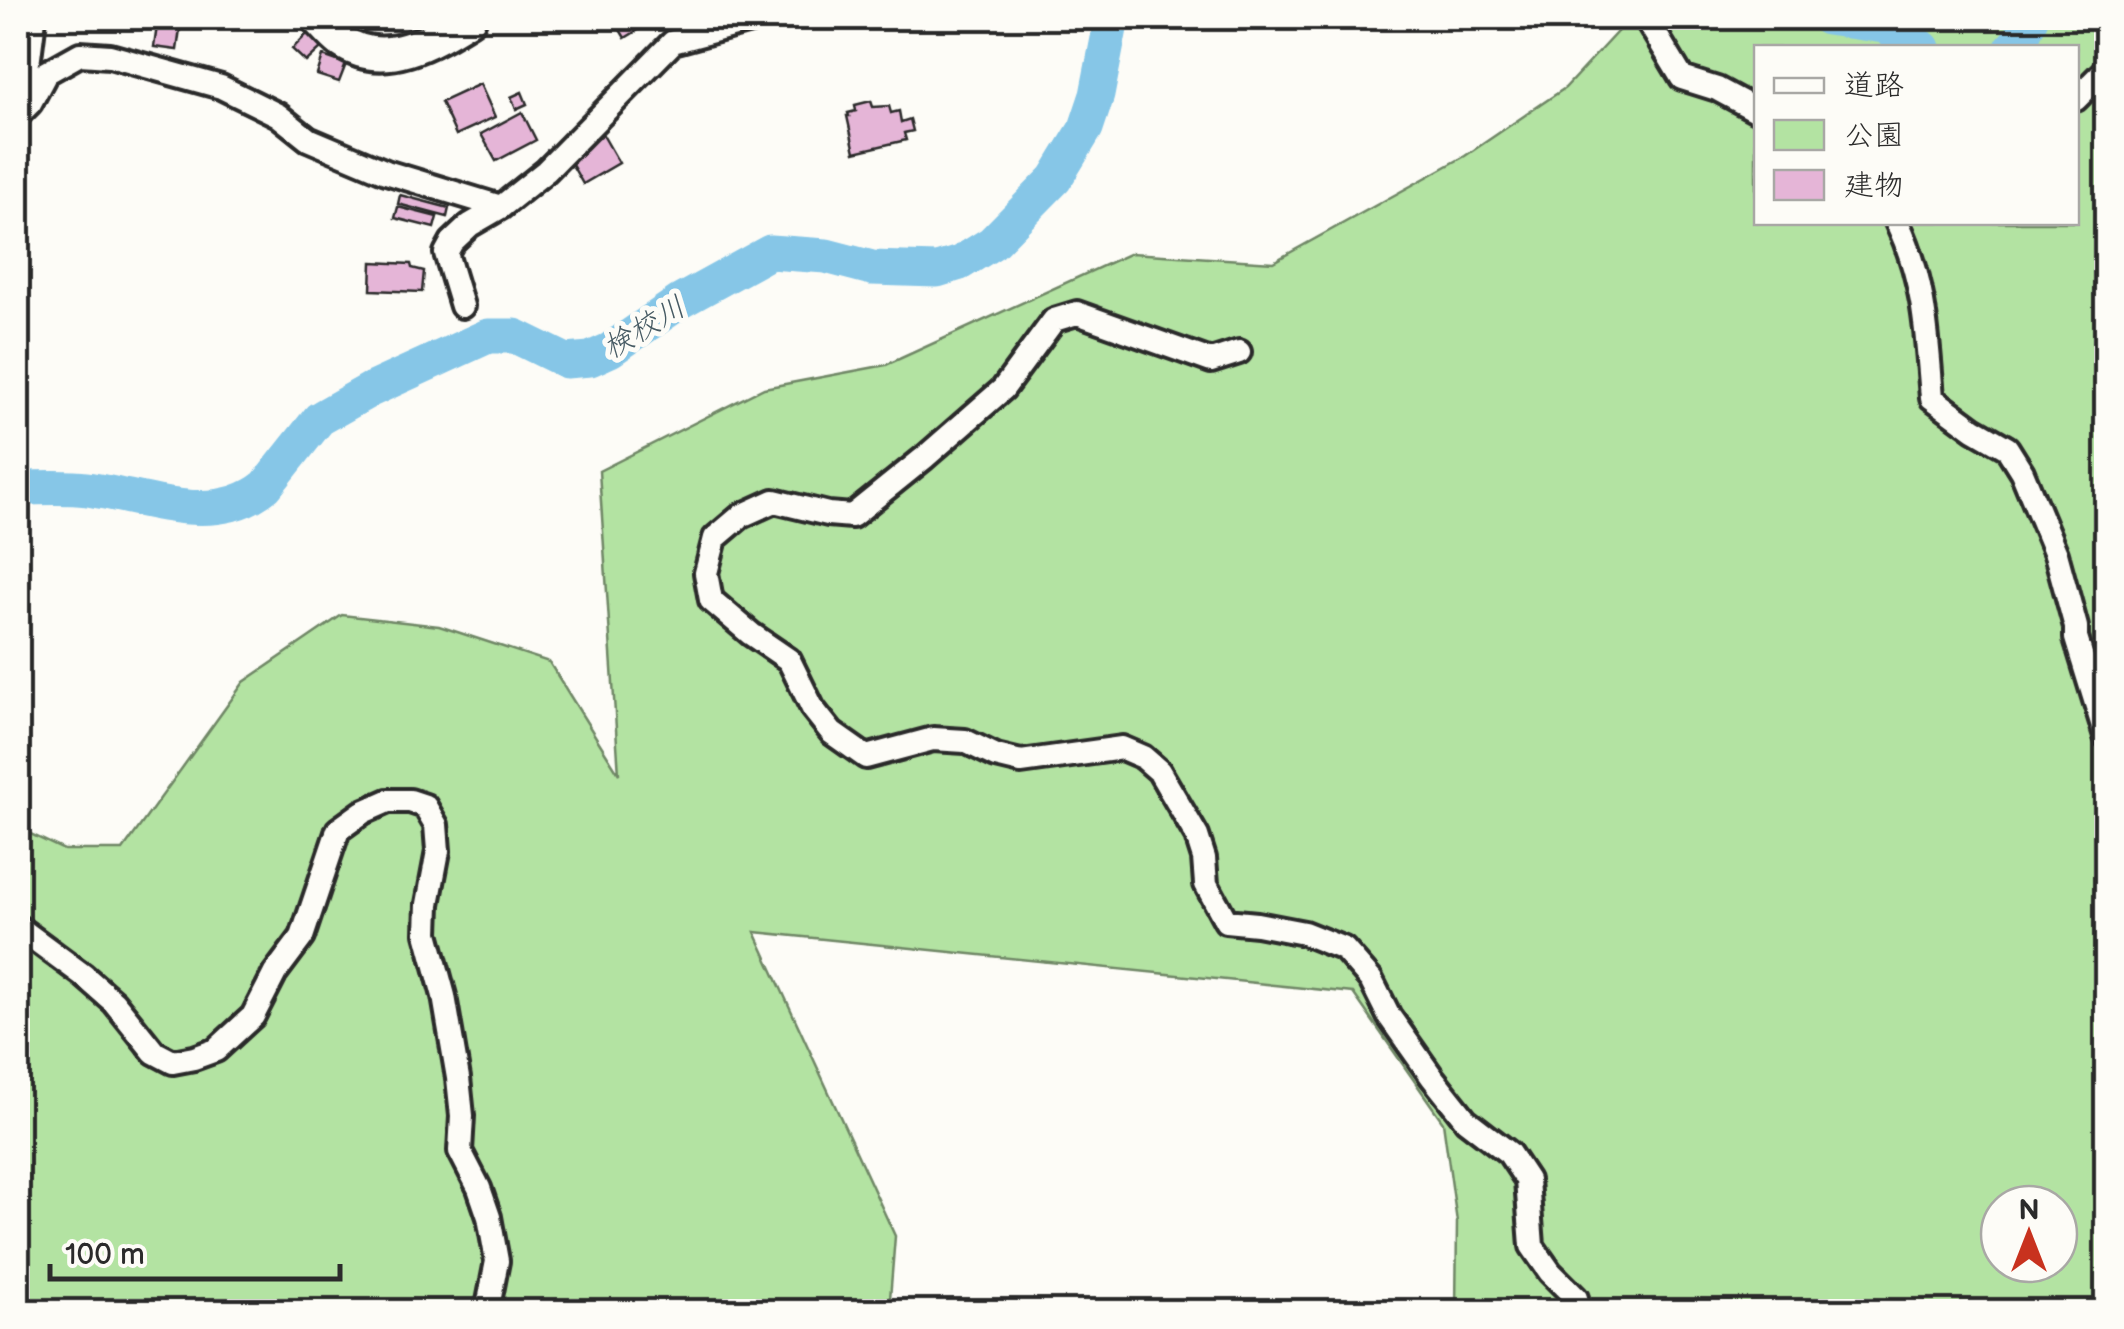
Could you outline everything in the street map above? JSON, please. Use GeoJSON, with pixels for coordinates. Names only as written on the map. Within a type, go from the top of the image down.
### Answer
{"type":"FeatureCollection","features":[{"type":"Feature","properties":{"kind":"street"},"geometry":{"type":"LineString","coordinates":[[18,81],[28,18]]}},
{"type":"Feature","properties":{"kind":"street"},"geometry":{"type":"LineString","coordinates":[[318,18],[342,41],[362,50],[394,53],[431,41],[469,18]]}},
{"type":"Feature","properties":{"kind":"street"},"geometry":{"type":"LineString","coordinates":[[462,306],[446,254],[452,242],[546,170],[673,42],[761,18]]}},
{"type":"Feature","properties":{"kind":"street"},"geometry":{"type":"LineString","coordinates":[[1646,18],[1682,78],[1717,89],[1754,109]]}},
{"type":"Feature","properties":{"kind":"street"},"geometry":{"type":"LineString","coordinates":[[18,114],[30,104],[46,73],[80,54],[110,56],[221,87],[278,115],[308,138],[386,172],[501,207]]}},
{"type":"Feature","properties":{"kind":"street"},"geometry":{"type":"LineString","coordinates":[[2079,96],[2106,70]]}},
{"type":"Feature","properties":{"kind":"street"},"geometry":{"type":"LineString","coordinates":[[1899,225],[1916,270],[1925,310],[1932,398],[2007,448],[2022,472],[2056,554],[2106,736]]}},
{"type":"Feature","properties":{"kind":"street"},"geometry":{"type":"LineString","coordinates":[[1238,352],[1211,361],[1077,314],[1054,320],[1002,389],[852,516],[774,501],[741,516],[715,538],[706,572],[711,600],[789,660],[813,709],[832,733],[866,758],[932,739],[965,741],[996,756],[1021,762],[1122,748],[1142,757],[1159,771],[1197,836],[1206,884],[1226,921],[1304,933],[1344,950],[1371,980],[1390,1016],[1466,1120],[1509,1153],[1527,1180],[1532,1246],[1550,1272],[1576,1298],[1579,1312]]}},
{"type":"Feature","properties":{"kind":"street"},"geometry":{"type":"LineString","coordinates":[[18,927],[114,1002],[154,1052],[173,1062],[194,1058],[216,1050],[253,1016],[275,972],[302,937],[338,830],[363,812],[388,801],[425,806],[436,824],[438,851],[428,904],[428,933],[458,1078],[460,1151],[490,1218],[498,1261],[487,1312]]}},
{"type":"Feature","properties":{"kind":"green space"},"geometry":{"type":"Polygon","coordinates":[[[1630,18],[2106,18],[2106,1311],[1456,1311],[1457,1222],[1443,1122],[1353,993],[755,932],[895,1236],[889,1311],[18,1311],[18,828],[64,850],[123,850],[244,682],[342,615],[439,626],[549,662],[619,774],[599,471],[764,388],[886,365],[1131,253],[1273,262],[1465,156],[1565,88],[1630,18]]]}},
{"type":"Feature","properties":{"kind":"building"},"geometry":{"type":"Polygon","coordinates":[[[613,18],[658,18],[625,38],[613,18]]]}},
{"type":"Feature","properties":{"kind":"building"},"geometry":{"type":"Polygon","coordinates":[[[157,26],[180,29],[177,50],[154,47],[157,26]]]}},
{"type":"Feature","properties":{"kind":"building"},"geometry":{"type":"Polygon","coordinates":[[[307,34],[321,48],[306,62],[292,49],[307,34]]]}},
{"type":"Feature","properties":{"kind":"building"},"geometry":{"type":"Polygon","coordinates":[[[323,56],[346,64],[339,82],[317,75],[323,56]]]}},
{"type":"Feature","properties":{"kind":"building"},"geometry":{"type":"Polygon","coordinates":[[[480,84],[495,117],[456,135],[441,102],[480,84]]]}},
{"type":"Feature","properties":{"kind":"building"},"geometry":{"type":"Polygon","coordinates":[[[522,92],[527,104],[516,109],[511,97],[522,92]]]}},
{"type":"Feature","properties":{"kind":"building"},"geometry":{"type":"Polygon","coordinates":[[[871,101],[873,107],[889,106],[891,113],[899,111],[901,122],[910,119],[913,131],[904,133],[906,140],[855,152],[847,116],[856,111],[855,105],[871,101]]]}},
{"type":"Feature","properties":{"kind":"building"},"geometry":{"type":"Polygon","coordinates":[[[522,112],[536,140],[496,161],[481,134],[522,112]]]}},
{"type":"Feature","properties":{"kind":"building"},"geometry":{"type":"Polygon","coordinates":[[[603,135],[619,163],[583,184],[567,156],[603,135]]]}},
{"type":"Feature","properties":{"kind":"building"},"geometry":{"type":"Polygon","coordinates":[[[400,195],[449,208],[447,217],[398,204],[400,195]]]}},
{"type":"Feature","properties":{"kind":"building"},"geometry":{"type":"Polygon","coordinates":[[[398,207],[437,217],[434,228],[395,218],[398,207]]]}},
{"type":"Feature","properties":{"kind":"building"},"geometry":{"type":"Polygon","coordinates":[[[372,262],[411,264],[412,268],[424,271],[422,292],[371,290],[372,262]]]}},
{"type":"Feature","properties":{"kind":"waterway","name":"検校川"},"geometry":{"type":"LineString","coordinates":[[18,488],[79,488],[179,506],[225,505],[246,499],[266,486],[319,419],[370,390],[488,336],[515,336],[566,361],[590,359],[610,350],[681,301],[770,252],[826,256],[872,268],[937,270],[960,263],[992,243],[1055,179],[1086,128],[1097,95],[1112,18]]}},
{"type":"Feature","properties":{"kind":"waterway","name":"検校川"},"geometry":{"type":"LineString","coordinates":[[1827,18],[1884,26],[1918,45]]}},
{"type":"Feature","properties":{"kind":"waterway","name":"検校川"},"geometry":{"type":"LineString","coordinates":[[2015,45],[2031,18]]}}]}
